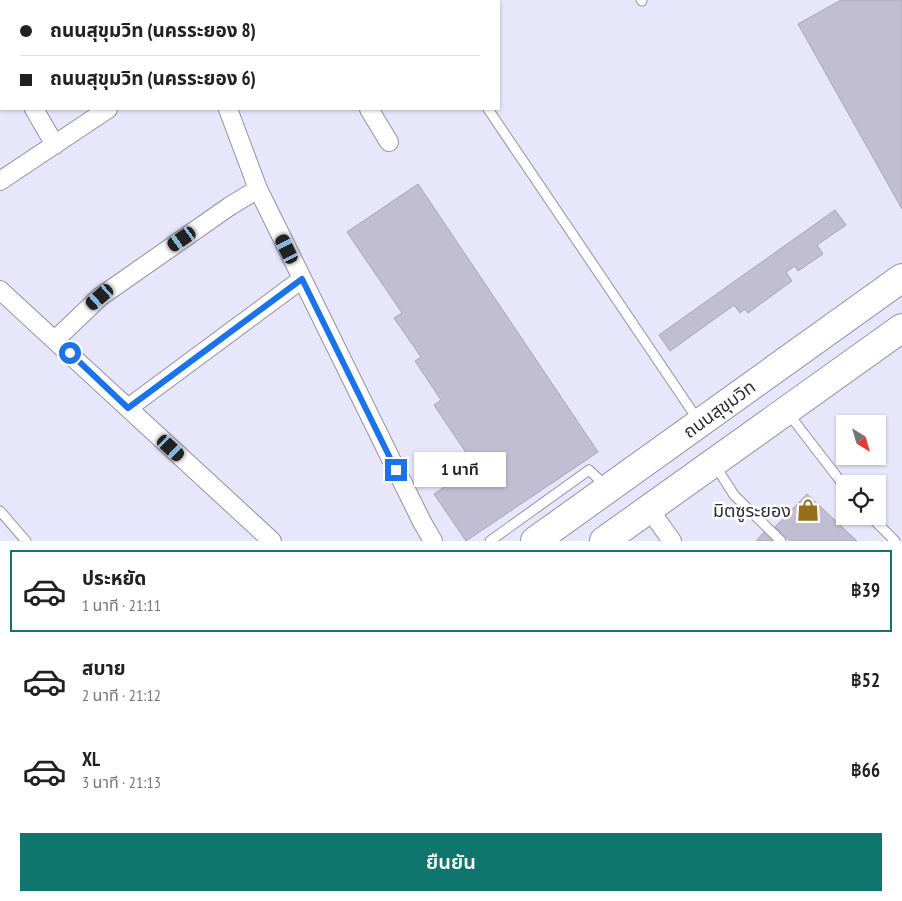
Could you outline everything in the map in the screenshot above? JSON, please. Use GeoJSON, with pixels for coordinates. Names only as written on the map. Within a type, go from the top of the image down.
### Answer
{"type":"FeatureCollection","features":[{"type":"Feature","properties":{"kind":"main road","name":"ถนนสุขุมวิท"},"geometry":{"type":"LineString","coordinates":[[536,541],[902,278]]}},
{"type":"Feature","properties":{"kind":"main road"},"geometry":{"type":"LineString","coordinates":[[604,541],[902,328]]}},
{"type":"Feature","properties":{"kind":"street"},"geometry":{"type":"LineString","coordinates":[[35,110],[55,145]]}},
{"type":"Feature","properties":{"kind":"street"},"geometry":{"type":"LineString","coordinates":[[0,181],[107,110]]}},
{"type":"Feature","properties":{"kind":"street"},"geometry":{"type":"LineString","coordinates":[[228,110],[258,189],[433,541]]}},
{"type":"Feature","properties":{"kind":"street"},"geometry":{"type":"LineString","coordinates":[[370,110],[389,142]]}},
{"type":"Feature","properties":{"kind":"street"},"geometry":{"type":"LineString","coordinates":[[55,340],[100,297],[230,206],[258,189]]}},
{"type":"Feature","properties":{"kind":"street"},"geometry":{"type":"LineString","coordinates":[[128,408],[302,279]]}},
{"type":"Feature","properties":{"kind":"street"},"geometry":{"type":"LineString","coordinates":[[0,290],[272,541]]}},
{"type":"Feature","properties":{"kind":"street"},"geometry":{"type":"LineString","coordinates":[[649,509],[672,541]]}},
{"type":"Feature","properties":{"kind":"lane"},"geometry":{"type":"LineString","coordinates":[[489,110],[700,423]]}},
{"type":"Feature","properties":{"kind":"lane"},"geometry":{"type":"LineString","coordinates":[[786,411],[836,475]]}},
{"type":"Feature","properties":{"kind":"lane"},"geometry":{"type":"LineString","coordinates":[[713,463],[734,495],[781,541]]}},
{"type":"Feature","properties":{"kind":"lane"},"geometry":{"type":"LineString","coordinates":[[490,541],[589,470],[608,489]]}},
{"type":"Feature","properties":{"kind":"lane"},"geometry":{"type":"LineString","coordinates":[[0,511],[26,541]]}},
{"type":"Feature","properties":{"kind":"lane"},"geometry":{"type":"LineString","coordinates":[[879,525],[895,541]]}},
{"type":"Feature","properties":{"kind":"building"},"geometry":{"type":"Polygon","coordinates":[[[841,0],[902,0],[902,209],[798,24],[841,0]]]}},
{"type":"Feature","properties":{"kind":"building"},"geometry":{"type":"Polygon","coordinates":[[[418,184],[598,452],[466,541],[434,494],[475,466],[434,405],[441,400],[415,361],[421,357],[394,318],[402,313],[347,232],[418,184]]]}},
{"type":"Feature","properties":{"kind":"building"},"geometry":{"type":"Polygon","coordinates":[[[835,210],[846,225],[817,245],[823,254],[798,271],[795,266],[786,272],[792,281],[748,313],[745,309],[740,313],[734,305],[670,351],[659,335],[835,210]]]}},
{"type":"Feature","properties":{"kind":"building","name":"มิตซูระยอง"},"geometry":{"type":"Polygon","coordinates":[[[807,494],[836,521],[836,525],[840,525],[857,541],[790,541],[775,527],[807,494]]]}},
{"type":"Feature","properties":{"kind":"building"},"geometry":{"type":"Polygon","coordinates":[[[765,531],[776,541],[756,541],[765,531]]]}},
{"type":"Feature","properties":{"kind":"place","name":"มิตซูระยอง"},"geometry":{"type":"Point","coordinates":[808,510]}},
{"type":"Feature","properties":{"kind":"route"},"geometry":{"type":"LineString","coordinates":[[70,353],[128,408],[302,279],[396,470]]}}]}
